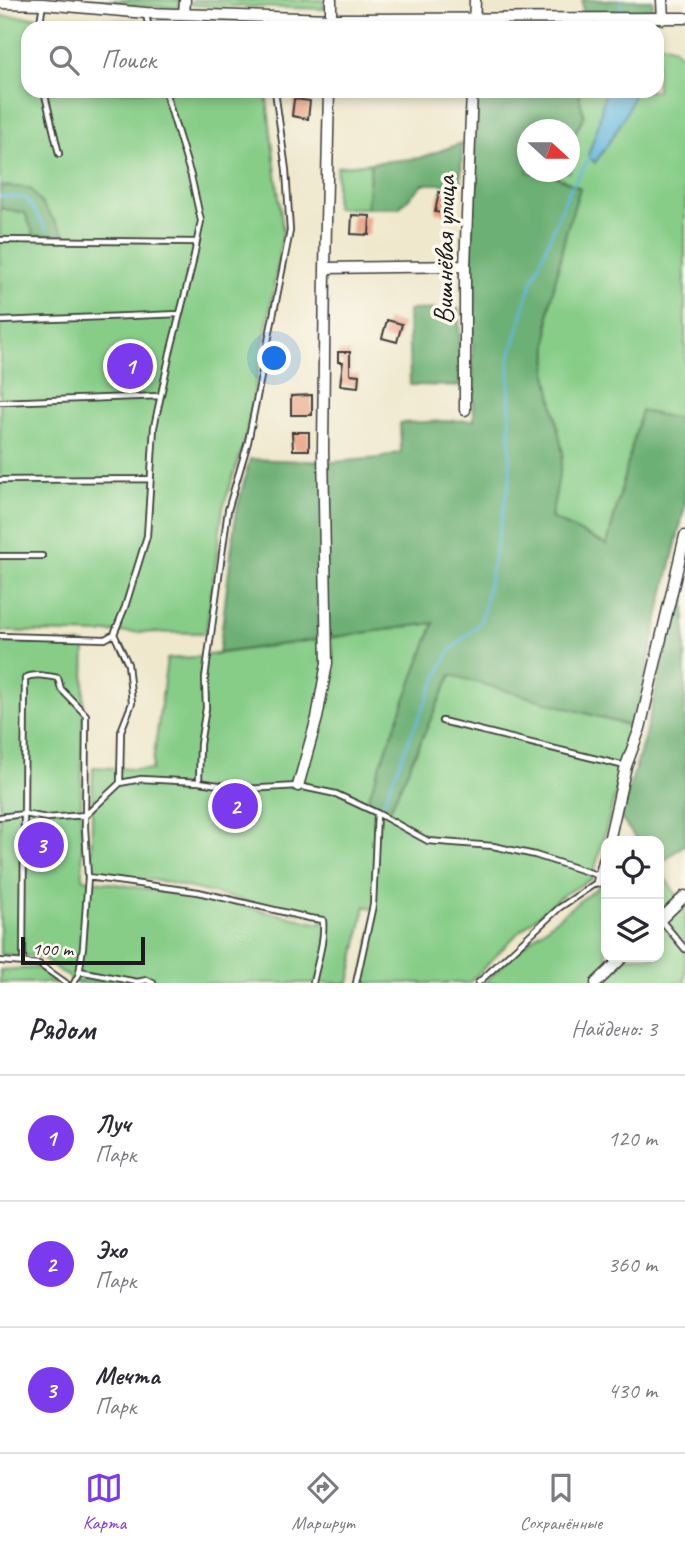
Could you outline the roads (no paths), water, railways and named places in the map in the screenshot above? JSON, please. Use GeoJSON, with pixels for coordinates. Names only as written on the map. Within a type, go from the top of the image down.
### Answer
{"type":"FeatureCollection","features":[{"type":"Feature","properties":{"kind":"street"},"geometry":{"type":"LineString","coordinates":[[184,15],[185,0]]}},
{"type":"Feature","properties":{"kind":"street"},"geometry":{"type":"LineString","coordinates":[[331,0],[331,21]]}},
{"type":"Feature","properties":{"kind":"street"},"geometry":{"type":"LineString","coordinates":[[475,0],[475,21]]}},
{"type":"Feature","properties":{"kind":"street"},"geometry":{"type":"LineString","coordinates":[[663,0],[663,19]]}},
{"type":"Feature","properties":{"kind":"street"},"geometry":{"type":"LineString","coordinates":[[0,3],[43,2],[146,13],[263,16],[312,21]]}},
{"type":"Feature","properties":{"kind":"street"},"geometry":{"type":"LineString","coordinates":[[588,21],[685,18]]}},
{"type":"Feature","properties":{"kind":"street"},"geometry":{"type":"LineString","coordinates":[[298,786],[317,718],[327,663],[323,450],[329,98]]}},
{"type":"Feature","properties":{"kind":"street","name":"Вишнёвая улица"},"geometry":{"type":"LineString","coordinates":[[465,410],[465,266],[472,98]]}},
{"type":"Feature","properties":{"kind":"street"},"geometry":{"type":"LineString","coordinates":[[325,268],[465,266]]}},
{"type":"Feature","properties":{"kind":"street"},"geometry":{"type":"LineString","coordinates":[[610,836],[626,766],[640,728],[685,536]]}},
{"type":"Feature","properties":{"kind":"street"},"geometry":{"type":"LineString","coordinates":[[664,915],[685,896]]}},
{"type":"Feature","properties":{"kind":"street"},"geometry":{"type":"LineString","coordinates":[[596,983],[618,962]]}},
{"type":"Feature","properties":{"kind":"lane"},"geometry":{"type":"LineString","coordinates":[[40,21],[43,2]]}},
{"type":"Feature","properties":{"kind":"lane"},"geometry":{"type":"LineString","coordinates":[[146,13],[148,21]]}},
{"type":"Feature","properties":{"kind":"lane"},"geometry":{"type":"LineString","coordinates":[[263,16],[263,21]]}},
{"type":"Feature","properties":{"kind":"lane"},"geometry":{"type":"LineString","coordinates":[[46,98],[59,154]]}},
{"type":"Feature","properties":{"kind":"lane"},"geometry":{"type":"LineString","coordinates":[[0,636],[105,639],[114,634],[125,607],[147,536],[154,427],[201,220],[191,176],[167,98]]}},
{"type":"Feature","properties":{"kind":"lane"},"geometry":{"type":"LineString","coordinates":[[199,782],[200,744],[206,708],[205,678],[229,510],[248,442],[290,231],[286,170],[276,98]]}},
{"type":"Feature","properties":{"kind":"lane"},"geometry":{"type":"LineString","coordinates":[[0,240],[197,243]]}},
{"type":"Feature","properties":{"kind":"lane"},"geometry":{"type":"LineString","coordinates":[[0,321],[180,314]]}},
{"type":"Feature","properties":{"kind":"lane"},"geometry":{"type":"LineString","coordinates":[[0,402],[161,396]]}},
{"type":"Feature","properties":{"kind":"lane"},"geometry":{"type":"LineString","coordinates":[[0,480],[151,479]]}},
{"type":"Feature","properties":{"kind":"lane"},"geometry":{"type":"LineString","coordinates":[[0,556],[42,556]]}},
{"type":"Feature","properties":{"kind":"lane"},"geometry":{"type":"LineString","coordinates":[[114,634],[128,664],[132,703],[121,732],[120,783]]}},
{"type":"Feature","properties":{"kind":"lane"},"geometry":{"type":"LineString","coordinates":[[23,963],[24,678],[43,676],[58,678],[61,689],[86,715],[85,827],[88,877],[83,947],[75,983]]}},
{"type":"Feature","properties":{"kind":"lane"},"geometry":{"type":"LineString","coordinates":[[442,721],[626,766]]}},
{"type":"Feature","properties":{"kind":"lane"},"geometry":{"type":"LineString","coordinates":[[0,817],[24,814],[47,818],[86,815],[120,783],[141,779],[199,782],[244,789],[298,786],[336,794],[428,841],[535,855],[601,880]]}},
{"type":"Feature","properties":{"kind":"lane"},"geometry":{"type":"LineString","coordinates":[[356,983],[373,905],[377,813]]}},
{"type":"Feature","properties":{"kind":"lane"},"geometry":{"type":"LineString","coordinates":[[88,877],[198,892],[323,920],[321,948],[313,983]]}},
{"type":"Feature","properties":{"kind":"lane"},"geometry":{"type":"LineString","coordinates":[[478,983],[559,908],[601,881]]}},
{"type":"Feature","properties":{"kind":"lane"},"geometry":{"type":"LineString","coordinates":[[664,926],[685,949]]}},
{"type":"Feature","properties":{"kind":"lane"},"geometry":{"type":"LineString","coordinates":[[0,961],[38,964],[66,983]]}},
{"type":"Feature","properties":{"kind":"lane"},"geometry":{"type":"LineString","coordinates":[[79,971],[153,983]]}},
{"type":"Feature","properties":{"kind":"water"},"geometry":{"type":"Polygon","coordinates":[[[604,98],[633,98],[595,163],[588,155],[604,98]]]}},
{"type":"Feature","properties":{"kind":"waterway"},"geometry":{"type":"LineString","coordinates":[[621,0],[621,13]]}},
{"type":"Feature","properties":{"kind":"waterway"},"geometry":{"type":"LineString","coordinates":[[383,804],[448,653],[481,622],[510,478],[509,360],[530,287],[568,193],[591,155]]}},
{"type":"Feature","properties":{"kind":"waterway"},"geometry":{"type":"LineString","coordinates":[[0,196],[26,198],[47,230]]}},
{"type":"Feature","properties":{"kind":"place","name":"Луч"},"geometry":{"type":"Point","coordinates":[130,366]}},
{"type":"Feature","properties":{"kind":"place","name":"Эхо"},"geometry":{"type":"Point","coordinates":[235,806]}},
{"type":"Feature","properties":{"kind":"place","name":"Мечта"},"geometry":{"type":"Point","coordinates":[41,845]}}]}
